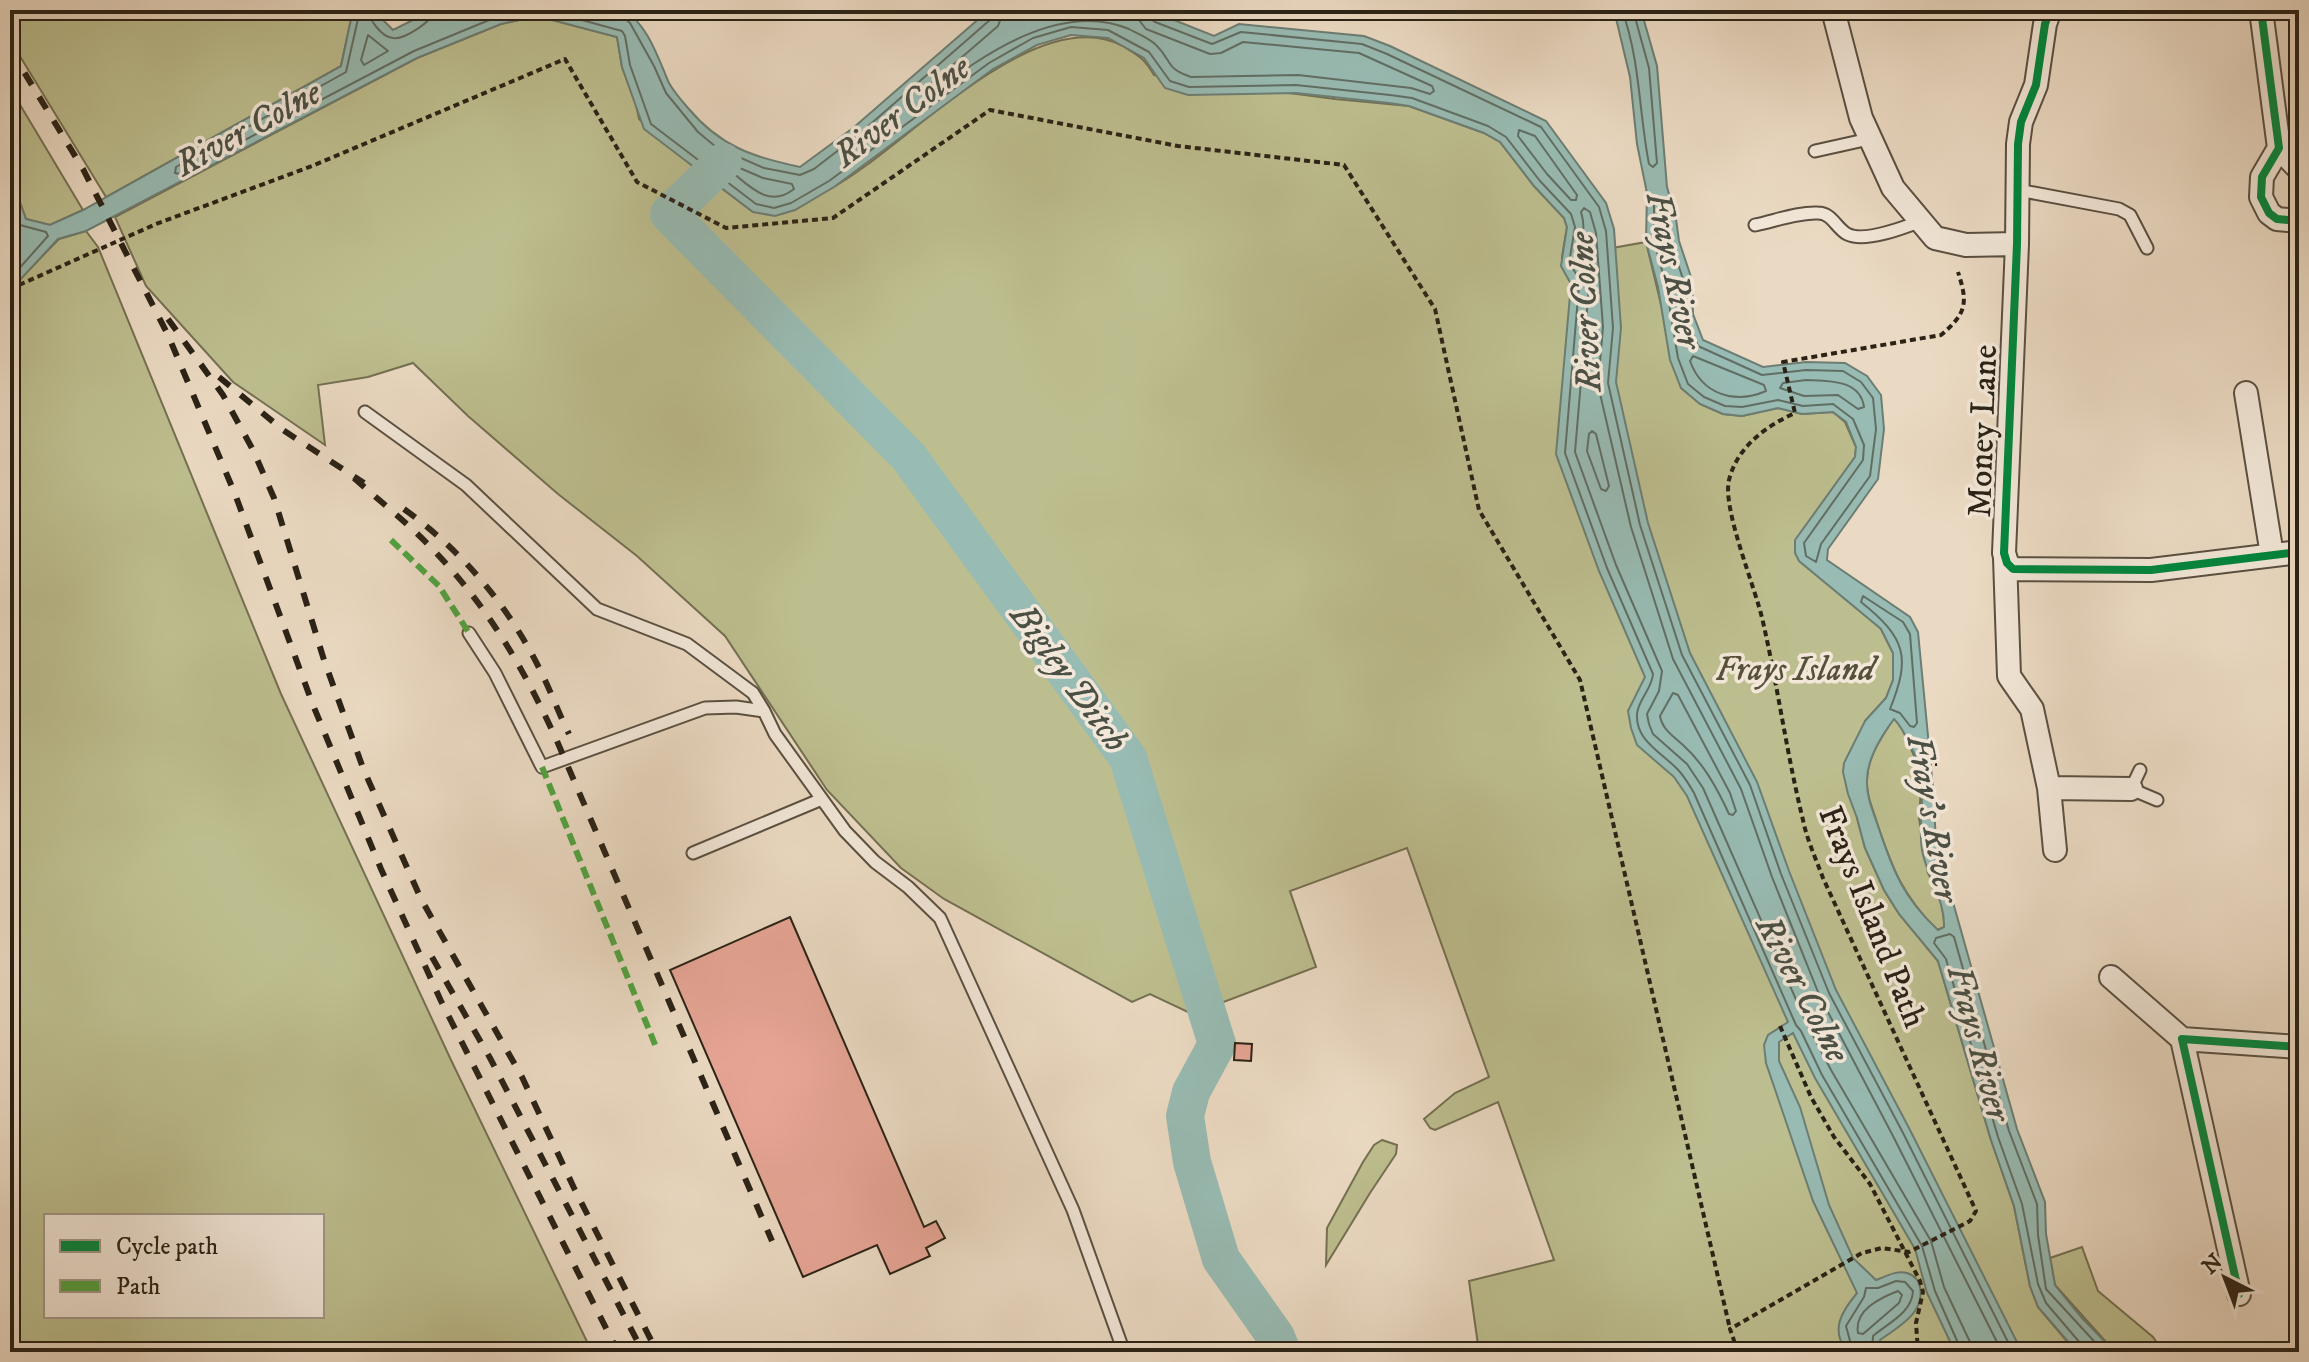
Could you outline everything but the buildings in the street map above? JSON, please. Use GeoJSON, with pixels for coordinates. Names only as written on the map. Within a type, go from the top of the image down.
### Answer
{"type":"FeatureCollection","features":[{"type":"Feature","properties":{"kind":"street"},"geometry":{"type":"LineString","coordinates":[[1833,10],[1861,118],[1893,188],[1935,238],[1950,247],[2017,244]]}},
{"type":"Feature","properties":{"kind":"street","name":"Money Lane"},"geometry":{"type":"LineString","coordinates":[[2050,10],[2036,85],[2021,122],[2005,558],[2013,569],[2151,570],[2299,552]]}},
{"type":"Feature","properties":{"kind":"street"},"geometry":{"type":"LineString","coordinates":[[2261,10],[2279,148],[2299,169]]}},
{"type":"Feature","properties":{"kind":"street"},"geometry":{"type":"LineString","coordinates":[[2279,148],[2262,177],[2261,197],[2269,213],[2277,219],[2299,218]]}},
{"type":"Feature","properties":{"kind":"street"},"geometry":{"type":"LineString","coordinates":[[2246,393],[2272,555]]}},
{"type":"Feature","properties":{"kind":"street"},"geometry":{"type":"LineString","coordinates":[[2005,558],[2009,676],[2032,709],[2049,788],[2055,850]]}},
{"type":"Feature","properties":{"kind":"street"},"geometry":{"type":"LineString","coordinates":[[2049,788],[2136,780]]}},
{"type":"Feature","properties":{"kind":"street"},"geometry":{"type":"LineString","coordinates":[[2111,977],[2182,1039],[2239,1294]]}},
{"type":"Feature","properties":{"kind":"street"},"geometry":{"type":"LineString","coordinates":[[2182,1039],[2299,1047]]}},
{"type":"Feature","properties":{"kind":"lane"},"geometry":{"type":"LineString","coordinates":[[1815,151],[1869,139]]}},
{"type":"Feature","properties":{"kind":"lane"},"geometry":{"type":"LineString","coordinates":[[2018,190],[2122,210],[2131,217],[2147,248]]}},
{"type":"Feature","properties":{"kind":"lane"},"geometry":{"type":"LineString","coordinates":[[1755,225],[1820,212],[1833,219],[1845,233],[1856,237],[1892,232],[1921,221]]}},
{"type":"Feature","properties":{"kind":"lane"},"geometry":{"type":"LineString","coordinates":[[365,412],[466,485],[597,609],[687,644],[753,693],[775,734],[845,831],[875,862],[908,887],[940,918],[1073,1210],[1124,1352]]}},
{"type":"Feature","properties":{"kind":"lane"},"geometry":{"type":"LineString","coordinates":[[469,633],[495,673],[542,767],[705,708],[736,707],[764,711]]}},
{"type":"Feature","properties":{"kind":"lane"},"geometry":{"type":"LineString","coordinates":[[2136,780],[2157,800]]}},
{"type":"Feature","properties":{"kind":"lane"},"geometry":{"type":"LineString","coordinates":[[693,853],[822,799]]}},
{"type":"Feature","properties":{"kind":"path"},"geometry":{"type":"LineString","coordinates":[[10,289],[156,224],[312,166],[565,59],[637,182],[726,228],[833,218],[990,110],[1178,146],[1344,165],[1435,309],[1479,510],[1580,680],[1730,1329],[1738,1352]]}},
{"type":"Feature","properties":{"kind":"path"},"geometry":{"type":"LineString","coordinates":[[1915,765],[1937,764]]}},
{"type":"Feature","properties":{"kind":"path"},"geometry":{"type":"LineString","coordinates":[[1780,1026],[1811,1097],[1834,1137],[1870,1184],[1918,1275],[1923,1292],[1916,1323],[1918,1352]]}},
{"type":"Feature","properties":{"kind":"path"},"geometry":{"type":"LineString","coordinates":[[1730,1329],[1862,1253],[1882,1248],[1907,1252]]}},
{"type":"Feature","properties":{"kind":"green space"},"geometry":{"type":"Polygon","coordinates":[[[10,10],[353,10],[341,66],[106,197],[10,40],[10,10]]]}},
{"type":"Feature","properties":{"kind":"green space","name":"Frays Island"},"geometry":{"type":"Polygon","coordinates":[[[537,16],[617,37],[622,67],[635,99],[639,119],[700,172],[753,212],[806,198],[835,186],[973,84],[1013,60],[1051,43],[1089,37],[1123,46],[1141,58],[1154,75],[1409,106],[1484,133],[1500,142],[1564,218],[1567,227],[1562,257],[1646,242],[1681,388],[1700,404],[1723,414],[1742,416],[1778,408],[1802,414],[1833,412],[1845,422],[1856,447],[1855,457],[1796,540],[1881,629],[1893,653],[1893,680],[1886,698],[1865,721],[1857,818],[1865,848],[1884,890],[1899,914],[1938,961],[1991,1140],[2014,1206],[2030,1286],[2038,1307],[2076,1352],[1479,1352],[1469,1281],[1554,1260],[1498,1102],[1435,1130],[1424,1119],[1455,1093],[1489,1077],[1407,848],[1290,891],[1316,967],[1192,1014],[1150,994],[1132,1002],[944,899],[901,868],[827,790],[725,636],[637,556],[558,494],[468,416],[413,363],[368,377],[318,385],[325,445],[233,382],[146,286],[115,217],[417,58],[501,24],[537,16]]]}},
{"type":"Feature","properties":{"kind":"green space"},"geometry":{"type":"Polygon","coordinates":[[[10,88],[83,210],[50,225],[26,219],[10,183],[10,88]]]}},
{"type":"Feature","properties":{"kind":"green space"},"geometry":{"type":"Polygon","coordinates":[[[86,231],[98,247],[281,694],[451,1060],[592,1352],[10,1352],[10,281],[19,280],[59,239],[86,231]]]}},
{"type":"Feature","properties":{"kind":"green space"},"geometry":{"type":"Polygon","coordinates":[[[1894,718],[1901,726],[1922,774],[1919,818],[1928,873],[1941,899],[1945,927],[1937,930],[1915,905],[1900,881],[1869,797],[1867,780],[1870,763],[1894,718]]]}},
{"type":"Feature","properties":{"kind":"green space"},"geometry":{"type":"Polygon","coordinates":[[[1382,1140],[1397,1145],[1396,1154],[1326,1265],[1327,1228],[1363,1162],[1374,1145],[1382,1140]]]}},
{"type":"Feature","properties":{"kind":"green space"},"geometry":{"type":"Polygon","coordinates":[[[2082,1247],[2098,1291],[2153,1337],[2163,1352],[2115,1352],[2055,1285],[2050,1258],[2082,1247]]]}},
{"type":"Feature","properties":{"kind":"water","name":"River Colne"},"geometry":{"type":"Polygon","coordinates":[[[353,10],[373,10],[393,30],[433,10],[624,10],[646,33],[680,99],[712,132],[752,154],[800,167],[853,128],[989,10],[1149,10],[1214,36],[1239,24],[1364,36],[1546,121],[1606,203],[1614,229],[1621,328],[1616,382],[1648,523],[1690,653],[1757,782],[1836,990],[2022,1352],[1955,1352],[1927,1293],[1915,1249],[1815,1078],[1793,1033],[1779,1042],[1779,1061],[1800,1107],[1829,1205],[1853,1258],[1876,1280],[1903,1272],[1917,1279],[1920,1289],[1920,1301],[1915,1311],[1880,1340],[1879,1352],[1848,1352],[1842,1344],[1840,1321],[1857,1293],[1813,1201],[1766,1063],[1764,1045],[1768,1035],[1788,1022],[1687,796],[1674,777],[1637,745],[1628,711],[1645,677],[1599,571],[1556,454],[1571,284],[1561,266],[1567,227],[1564,218],[1500,142],[1484,133],[1409,106],[1296,93],[1188,95],[1165,88],[1144,58],[1108,38],[1071,35],[1037,45],[993,69],[834,187],[795,210],[775,216],[753,212],[644,129],[622,67],[617,37],[537,16],[501,24],[417,58],[86,231],[58,239],[19,281],[10,281],[10,183],[26,219],[50,225],[83,210],[341,66],[353,10]]]}},
{"type":"Feature","properties":{"kind":"water"},"geometry":{"type":"Polygon","coordinates":[[[1614,10],[1641,10],[1657,66],[1667,187],[1679,241],[1692,280],[1693,314],[1703,340],[1763,367],[1806,362],[1845,363],[1867,376],[1881,395],[1884,429],[1878,479],[1828,549],[1827,560],[1910,617],[1918,632],[1936,842],[2017,1129],[2045,1202],[2046,1234],[2055,1285],[2115,1352],[2077,1352],[2038,1307],[2030,1286],[2014,1206],[1991,1140],[1938,961],[1899,914],[1884,890],[1865,848],[1848,794],[1844,763],[1865,721],[1886,698],[1893,680],[1893,653],[1881,629],[1799,561],[1795,553],[1795,540],[1855,457],[1856,447],[1846,422],[1833,412],[1802,414],[1778,408],[1742,416],[1723,414],[1700,404],[1681,388],[1670,360],[1658,287],[1646,242],[1647,193],[1637,144],[1630,77],[1614,10]],[[1894,719],[1872,756],[1868,793],[1901,884],[1916,907],[1938,930],[1944,927],[1944,917],[1922,850],[1921,775],[1894,719]]]}},
{"type":"Feature","properties":{"kind":"waterway","name":"Bigley Ditch"},"geometry":{"type":"LineString","coordinates":[[723,162],[669,214],[908,456],[1128,758],[1217,1044],[1191,1092],[1185,1116],[1192,1162],[1221,1259],[1276,1337],[1282,1352]]}},
{"type":"Feature","properties":{"kind":"railway"},"geometry":{"type":"LineString","coordinates":[[10,49],[83,169],[168,335],[235,494],[313,705],[381,869],[441,1001],[618,1352]]}},
{"type":"Feature","properties":{"kind":"railway"},"geometry":{"type":"LineString","coordinates":[[168,319],[223,395],[253,450],[274,498],[324,660],[363,768],[421,899],[522,1077],[657,1352]]}},
{"type":"Feature","properties":{"kind":"railway"},"geometry":{"type":"LineString","coordinates":[[219,377],[283,430],[364,483]]}},
{"type":"Feature","properties":{"kind":"railway"},"geometry":{"type":"LineString","coordinates":[[354,478],[420,536],[459,578],[492,622],[533,691],[772,1241]]}},
{"type":"Feature","properties":{"kind":"railway"},"geometry":{"type":"LineString","coordinates":[[404,509],[447,544],[502,606],[531,653],[569,734]]}},
{"type":"Feature","properties":{"kind":"railway"},"geometry":{"type":"LineString","coordinates":[[432,957],[490,1058],[643,1352]]}},
{"type":"Feature","properties":{"kind":"marked path"},"geometry":{"type":"LineString","coordinates":[[391,540],[439,586],[469,633]]}},
{"type":"Feature","properties":{"kind":"marked path"},"geometry":{"type":"LineString","coordinates":[[542,767],[656,1047]]}},
{"type":"Feature","properties":{"kind":"cycle path"},"geometry":{"type":"LineString","coordinates":[[2050,10],[2036,85],[2021,122],[2018,144],[2017,244],[2004,553],[2007,563],[2013,569],[2151,570],[2299,552]]}},
{"type":"Feature","properties":{"kind":"cycle path"},"geometry":{"type":"LineString","coordinates":[[2261,10],[2279,148],[2262,177],[2261,197],[2269,213],[2277,219],[2299,218]]}},
{"type":"Feature","properties":{"kind":"cycle path"},"geometry":{"type":"LineString","coordinates":[[2239,1294],[2182,1039],[2299,1047]]}},
{"type":"Feature","properties":{"kind":"water label","name":"Frays River"},"geometry":{"type":"Point","coordinates":[1673,270]}},
{"type":"Feature","properties":{"kind":"water label","name":"Fray's River"},"geometry":{"type":"Point","coordinates":[1932,818]}},
{"type":"Feature","properties":{"kind":"water label","name":"Frays River"},"geometry":{"type":"Point","coordinates":[1978,1043]}}]}
